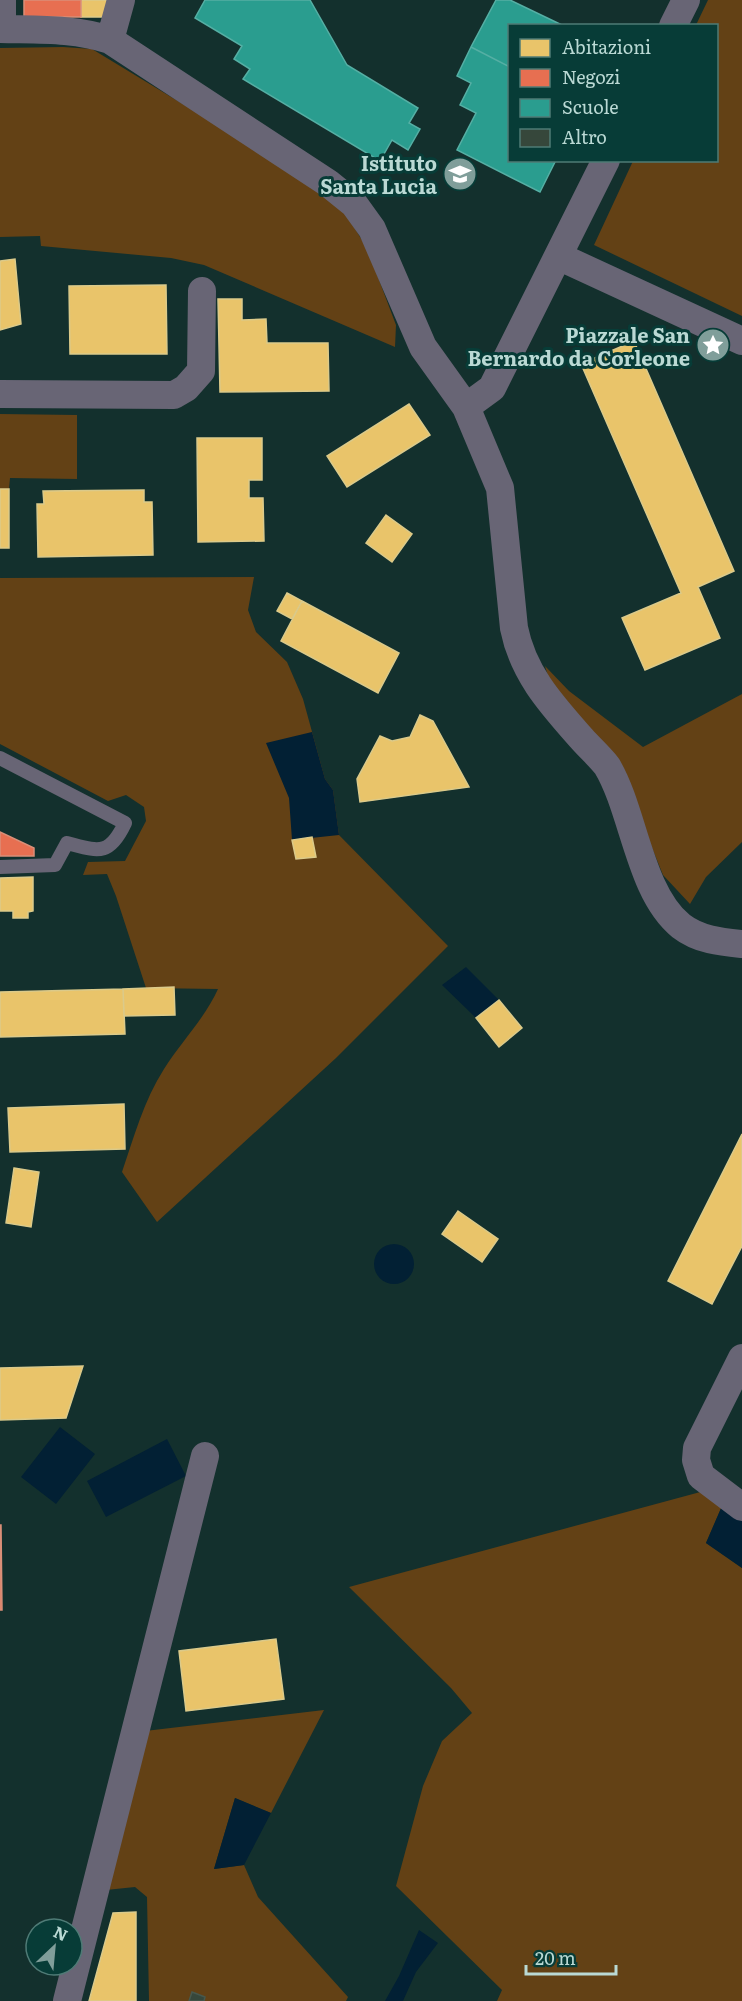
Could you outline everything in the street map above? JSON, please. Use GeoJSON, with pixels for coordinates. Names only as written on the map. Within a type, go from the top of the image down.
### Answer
{"type":"FeatureCollection","features":[{"type":"Feature","properties":{"kind":"street"},"geometry":{"type":"LineString","coordinates":[[2,0],[1,29],[68,30],[89,33],[110,40],[328,183],[354,204],[372,229],[423,347],[466,407],[500,488],[514,628],[517,642],[536,684],[544,697],[606,765],[614,781],[647,873],[664,907],[681,927],[700,937],[742,944]]}},
{"type":"Feature","properties":{"kind":"street"},"geometry":{"type":"LineString","coordinates":[[110,40],[121,0]]}},
{"type":"Feature","properties":{"kind":"street"},"geometry":{"type":"LineString","coordinates":[[674,24],[686,0]]}},
{"type":"Feature","properties":{"kind":"street"},"geometry":{"type":"LineString","coordinates":[[466,407],[492,388],[605,162]]}},
{"type":"Feature","properties":{"kind":"street"},"geometry":{"type":"LineString","coordinates":[[558,256],[742,341]]}},
{"type":"Feature","properties":{"kind":"street"},"geometry":{"type":"LineString","coordinates":[[0,394],[174,395],[186,388],[201,372],[202,291]]}},
{"type":"Feature","properties":{"kind":"street"},"geometry":{"type":"LineString","coordinates":[[742,1358],[697,1448],[696,1460],[701,1476],[742,1507]]}},
{"type":"Feature","properties":{"kind":"street"},"geometry":{"type":"LineString","coordinates":[[67,2001],[206,1456]]}},
{"type":"Feature","properties":{"kind":"lane"},"geometry":{"type":"LineString","coordinates":[[0,758],[125,823],[118,838],[106,848],[97,851],[67,843],[55,865],[0,867]]}},
{"type":"Feature","properties":{"kind":"shaded area"},"geometry":{"type":"Polygon","coordinates":[[[708,0],[742,0],[742,316],[594,245],[633,162],[718,162],[718,24],[696,24],[708,0]]]}},
{"type":"Feature","properties":{"kind":"shaded area"},"geometry":{"type":"Polygon","coordinates":[[[0,48],[92,49],[247,143],[332,200],[347,216],[367,248],[396,325],[395,347],[204,265],[171,258],[41,246],[40,236],[0,237],[0,48]]]}},
{"type":"Feature","properties":{"kind":"shaded area"},"geometry":{"type":"Polygon","coordinates":[[[0,414],[77,415],[77,479],[10,478],[9,489],[0,489],[0,414]]]}},
{"type":"Feature","properties":{"kind":"shaded area"},"geometry":{"type":"Polygon","coordinates":[[[254,577],[248,610],[256,632],[287,662],[303,699],[325,779],[333,790],[339,835],[448,946],[336,1058],[157,1222],[122,1172],[140,1119],[157,1081],[218,989],[146,988],[107,874],[83,875],[88,862],[125,861],[146,821],[144,807],[126,795],[108,801],[0,744],[0,578],[254,577]]]}},
{"type":"Feature","properties":{"kind":"shaded area"},"geometry":{"type":"Polygon","coordinates":[[[545,666],[569,691],[643,747],[742,694],[742,842],[706,877],[690,904],[663,875],[617,761],[551,686],[545,666]]]}},
{"type":"Feature","properties":{"kind":"shaded area"},"geometry":{"type":"Polygon","coordinates":[[[704,1491],[722,1506],[706,1543],[742,1568],[742,2001],[497,2001],[502,1990],[396,1886],[423,1786],[442,1741],[472,1713],[451,1688],[349,1587],[704,1491]]]}},
{"type":"Feature","properties":{"kind":"shaded area"},"geometry":{"type":"Polygon","coordinates":[[[324,1710],[271,1813],[235,1798],[214,1869],[244,1865],[258,1897],[348,1997],[346,2001],[149,2001],[147,1897],[135,1887],[106,1890],[145,1731],[324,1710]]]}},
{"type":"Feature","properties":{"kind":"water"},"geometry":{"type":"Polygon","coordinates":[[[312,732],[325,779],[333,790],[339,835],[292,840],[289,798],[266,743],[312,732]]]}},
{"type":"Feature","properties":{"kind":"water"},"geometry":{"type":"Polygon","coordinates":[[[466,967],[499,1000],[476,1018],[442,985],[466,967]]]}},
{"type":"Feature","properties":{"kind":"water"},"geometry":{"type":"Polygon","coordinates":[[[394,1244],[408,1250],[414,1264],[408,1278],[394,1284],[380,1278],[374,1264],[380,1250],[394,1244]]]}},
{"type":"Feature","properties":{"kind":"water"},"geometry":{"type":"Polygon","coordinates":[[[60,1427],[95,1454],[56,1504],[21,1477],[60,1427]]]}},
{"type":"Feature","properties":{"kind":"water"},"geometry":{"type":"Polygon","coordinates":[[[167,1439],[186,1476],[106,1517],[87,1481],[167,1439]]]}},
{"type":"Feature","properties":{"kind":"water"},"geometry":{"type":"Polygon","coordinates":[[[722,1506],[742,1520],[742,1568],[706,1543],[722,1506]]]}},
{"type":"Feature","properties":{"kind":"water"},"geometry":{"type":"Polygon","coordinates":[[[235,1798],[271,1813],[244,1865],[214,1869],[235,1798]]]}},
{"type":"Feature","properties":{"kind":"water"},"geometry":{"type":"Polygon","coordinates":[[[419,1930],[438,1943],[416,1972],[403,2001],[385,2001],[399,1976],[419,1930]]]}},
{"type":"Feature","properties":{"kind":"building: Abitazioni"},"geometry":{"type":"Polygon","coordinates":[[[81,0],[113,0],[108,17],[81,17],[81,0]]]}},
{"type":"Feature","properties":{"kind":"building: Abitazioni"},"geometry":{"type":"Polygon","coordinates":[[[15,259],[21,324],[0,330],[0,261],[15,259]]]}},
{"type":"Feature","properties":{"kind":"building: Abitazioni"},"geometry":{"type":"Polygon","coordinates":[[[166,285],[167,354],[70,354],[69,286],[166,285]]]}},
{"type":"Feature","properties":{"kind":"building: Abitazioni"},"geometry":{"type":"Polygon","coordinates":[[[218,299],[242,299],[242,320],[266,319],[267,343],[328,343],[329,391],[220,392],[218,299]]]}},
{"type":"Feature","properties":{"kind":"building: Abitazioni"},"geometry":{"type":"Polygon","coordinates":[[[634,341],[734,571],[698,587],[720,638],[645,670],[622,618],[681,593],[581,364],[634,341]]]}},
{"type":"Feature","properties":{"kind":"building: Abitazioni"},"geometry":{"type":"Polygon","coordinates":[[[409,404],[430,435],[347,487],[327,456],[409,404]]]}},
{"type":"Feature","properties":{"kind":"building: Abitazioni"},"geometry":{"type":"Polygon","coordinates":[[[197,438],[262,438],[262,480],[249,480],[249,498],[263,498],[264,541],[198,542],[197,438]]]}},
{"type":"Feature","properties":{"kind":"building: Abitazioni"},"geometry":{"type":"Polygon","coordinates":[[[0,489],[9,489],[9,548],[0,548],[0,489]]]}},
{"type":"Feature","properties":{"kind":"building: Abitazioni"},"geometry":{"type":"Polygon","coordinates":[[[144,490],[144,502],[152,502],[153,555],[38,557],[37,504],[44,504],[43,491],[144,490]]]}},
{"type":"Feature","properties":{"kind":"building: Abitazioni"},"geometry":{"type":"Polygon","coordinates":[[[386,515],[412,534],[392,562],[366,543],[386,515]]]}},
{"type":"Feature","properties":{"kind":"building: Abitazioni"},"geometry":{"type":"Polygon","coordinates":[[[287,593],[302,601],[292,619],[277,611],[287,593]]]}},
{"type":"Feature","properties":{"kind":"building: Abitazioni"},"geometry":{"type":"Polygon","coordinates":[[[302,601],[399,653],[378,693],[281,641],[302,601]]]}},
{"type":"Feature","properties":{"kind":"building: Abitazioni"},"geometry":{"type":"Polygon","coordinates":[[[420,715],[433,721],[469,787],[360,802],[357,779],[380,736],[392,741],[410,737],[420,715]]]}},
{"type":"Feature","properties":{"kind":"building: Abitazioni"},"geometry":{"type":"Polygon","coordinates":[[[312,837],[316,857],[296,859],[292,840],[312,837]]]}},
{"type":"Feature","properties":{"kind":"building: Abitazioni"},"geometry":{"type":"Polygon","coordinates":[[[33,877],[33,911],[28,912],[28,918],[13,918],[13,911],[0,911],[0,878],[33,877]]]}},
{"type":"Feature","properties":{"kind":"building: Abitazioni"},"geometry":{"type":"Polygon","coordinates":[[[174,987],[175,1015],[124,1016],[123,989],[174,987]]]}},
{"type":"Feature","properties":{"kind":"building: Abitazioni"},"geometry":{"type":"Polygon","coordinates":[[[123,989],[125,1034],[0,1037],[0,992],[123,989]]]}},
{"type":"Feature","properties":{"kind":"building: Abitazioni"},"geometry":{"type":"Polygon","coordinates":[[[499,1000],[522,1028],[499,1047],[476,1018],[499,1000]]]}},
{"type":"Feature","properties":{"kind":"building: Abitazioni"},"geometry":{"type":"Polygon","coordinates":[[[124,1104],[125,1149],[10,1152],[8,1108],[124,1104]]]}},
{"type":"Feature","properties":{"kind":"building: Abitazioni"},"geometry":{"type":"Polygon","coordinates":[[[742,1134],[742,1246],[712,1304],[668,1281],[742,1134]]]}},
{"type":"Feature","properties":{"kind":"building: Abitazioni"},"geometry":{"type":"Polygon","coordinates":[[[14,1168],[39,1172],[31,1227],[6,1223],[14,1168]]]}},
{"type":"Feature","properties":{"kind":"building: Abitazioni"},"geometry":{"type":"Polygon","coordinates":[[[458,1211],[498,1239],[482,1262],[442,1234],[458,1211]]]}},
{"type":"Feature","properties":{"kind":"building: Abitazioni"},"geometry":{"type":"Polygon","coordinates":[[[83,1366],[66,1418],[0,1420],[0,1368],[83,1366]]]}},
{"type":"Feature","properties":{"kind":"building: Abitazioni"},"geometry":{"type":"Polygon","coordinates":[[[276,1639],[284,1699],[186,1711],[179,1651],[276,1639]]]}},
{"type":"Feature","properties":{"kind":"building: Abitazioni"},"geometry":{"type":"Polygon","coordinates":[[[136,1912],[136,2001],[89,2001],[113,1913],[136,1912]]]}},
{"type":"Feature","properties":{"kind":"building: Negozi"},"geometry":{"type":"Polygon","coordinates":[[[24,0],[81,0],[81,17],[24,17],[24,0]]]}},
{"type":"Feature","properties":{"kind":"building: Negozi"},"geometry":{"type":"Polygon","coordinates":[[[0,832],[34,848],[34,856],[0,856],[0,832]]]}},
{"type":"Feature","properties":{"kind":"building: Negozi"},"geometry":{"type":"Polygon","coordinates":[[[1,1525],[2,1610],[0,1610],[1,1525]]]}},
{"type":"Feature","properties":{"kind":"building: Scuole"},"geometry":{"type":"Polygon","coordinates":[[[205,0],[310,0],[347,65],[418,108],[409,123],[420,129],[408,150],[392,140],[380,161],[243,79],[250,69],[234,59],[242,46],[195,18],[205,0]]]}},
{"type":"Feature","properties":{"kind":"building: Scuole"},"geometry":{"type":"Polygon","coordinates":[[[496,0],[510,0],[560,24],[508,24],[508,66],[471,47],[496,0]]]}},
{"type":"Feature","properties":{"kind":"building: Scuole"},"geometry":{"type":"Polygon","coordinates":[[[471,47],[508,66],[508,162],[555,162],[540,192],[457,150],[476,113],[460,105],[471,83],[457,76],[471,47]]]}},
{"type":"Feature","properties":{"kind":"building: Altro"},"geometry":{"type":"Polygon","coordinates":[[[192,1992],[205,1997],[204,2001],[189,2001],[192,1992]]]}},
{"type":"Feature","properties":{"kind":"place","name":"Istituto Santa Lucia"},"geometry":{"type":"Point","coordinates":[460,174]}},
{"type":"Feature","properties":{"kind":"place","name":"Piazzale San Bernardo da Corleone"},"geometry":{"type":"Point","coordinates":[713,345]}}]}
